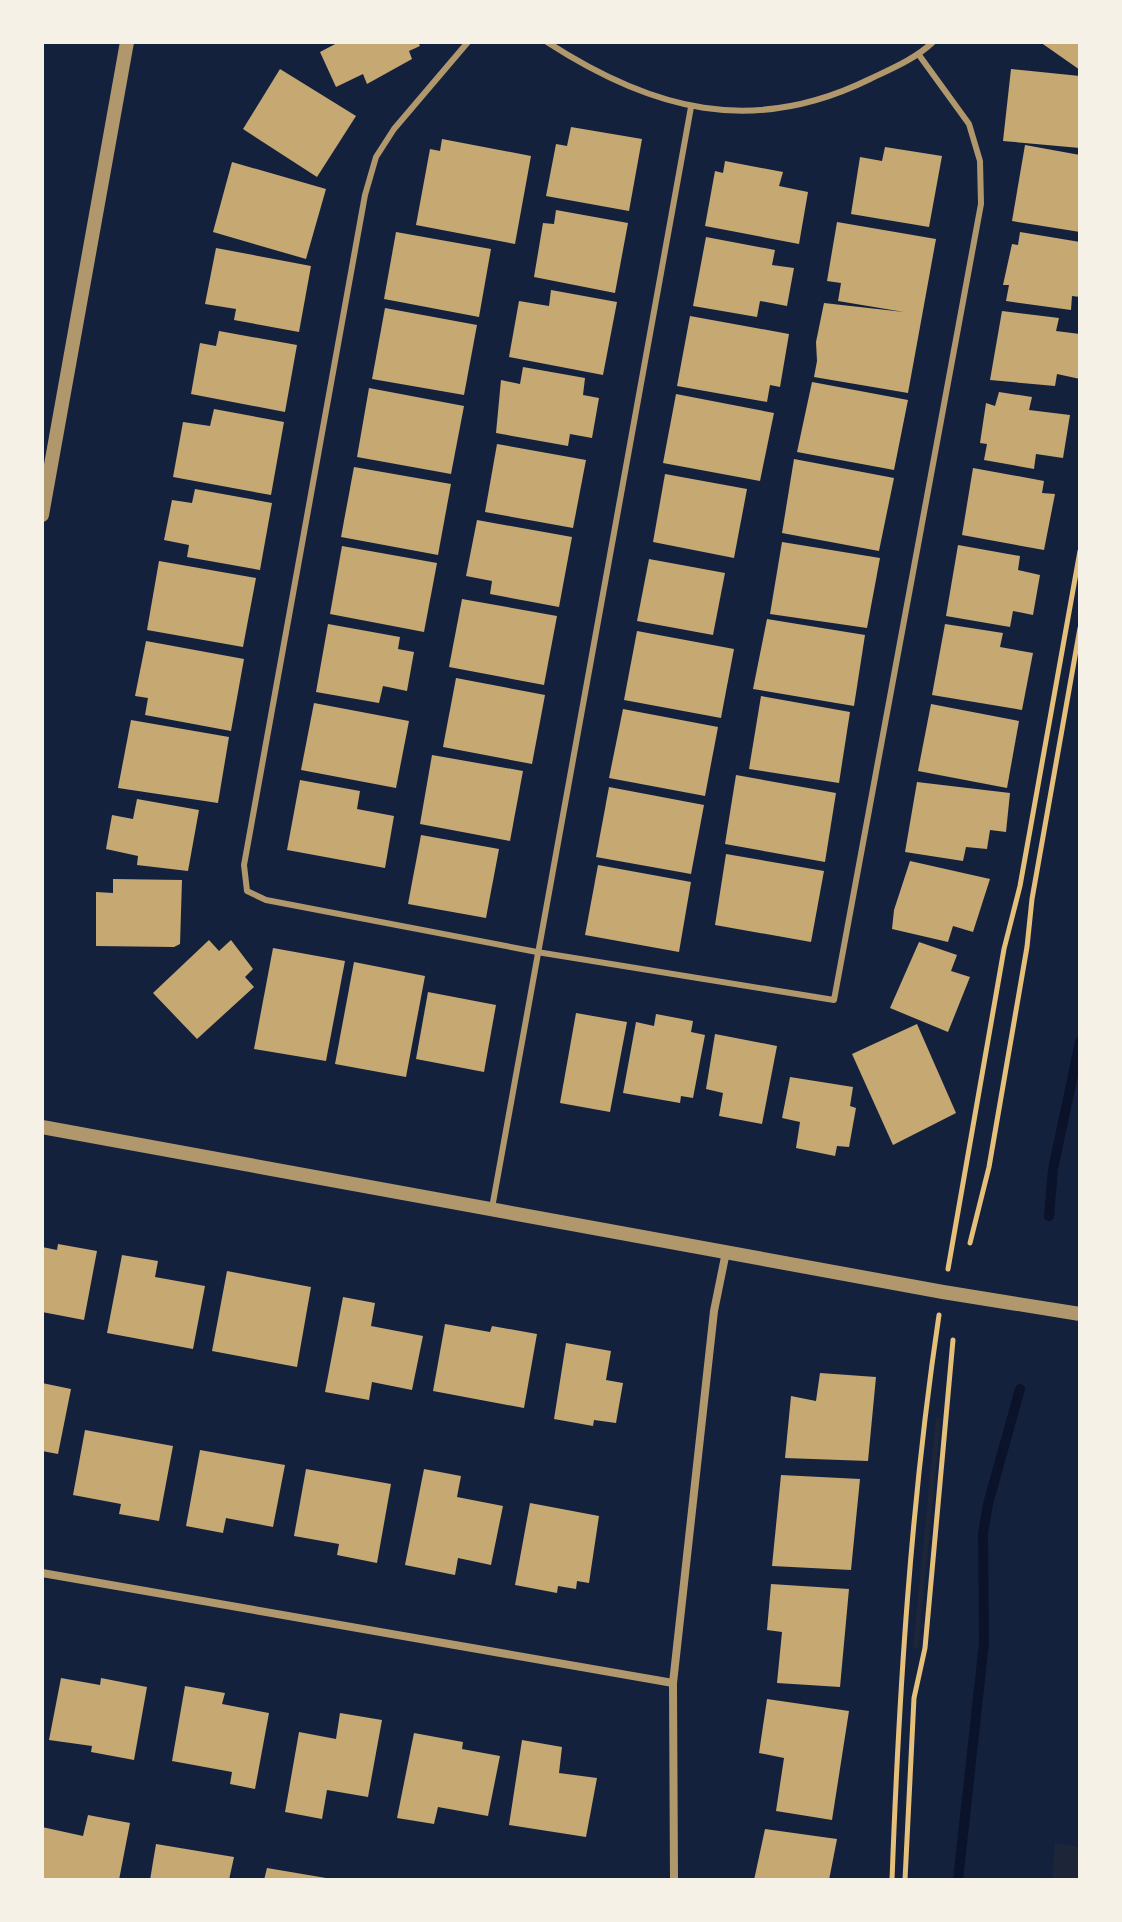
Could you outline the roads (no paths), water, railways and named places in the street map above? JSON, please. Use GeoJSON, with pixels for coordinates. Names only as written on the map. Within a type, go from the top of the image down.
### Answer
{"type":"FeatureCollection","features":[{"type":"Feature","properties":{"kind":"street"},"geometry":{"type":"LineString","coordinates":[[42,515],[127,42]]}},
{"type":"Feature","properties":{"kind":"street"},"geometry":{"type":"LineString","coordinates":[[42,1127],[943,1292],[1080,1314]]}},
{"type":"Feature","properties":{"kind":"street"},"geometry":{"type":"LineString","coordinates":[[674,1880],[673,1683],[714,1311],[726,1251]]}},
{"type":"Feature","properties":{"kind":"street"},"geometry":{"type":"LineString","coordinates":[[42,1573],[673,1683]]}},
{"type":"Feature","properties":{"kind":"lane"},"geometry":{"type":"LineString","coordinates":[[468,42],[394,129],[376,157],[365,195],[244,865],[247,891],[266,900],[537,952],[834,1000],[981,204],[980,161],[969,124],[919,55]]}},
{"type":"Feature","properties":{"kind":"lane"},"geometry":{"type":"LineString","coordinates":[[547,42],[585,67],[639,92],[691,107],[739,113],[811,101],[848,90],[919,55],[933,42]]}},
{"type":"Feature","properties":{"kind":"lane"},"geometry":{"type":"LineString","coordinates":[[492,1208],[691,107]]}},
{"type":"Feature","properties":{"kind":"waterway"},"geometry":{"type":"LineString","coordinates":[[1049,1216],[1053,1169],[1080,1042]]}},
{"type":"Feature","properties":{"kind":"waterway"},"geometry":{"type":"LineString","coordinates":[[958,1880],[984,1643],[983,1533],[1020,1389]]}}]}
